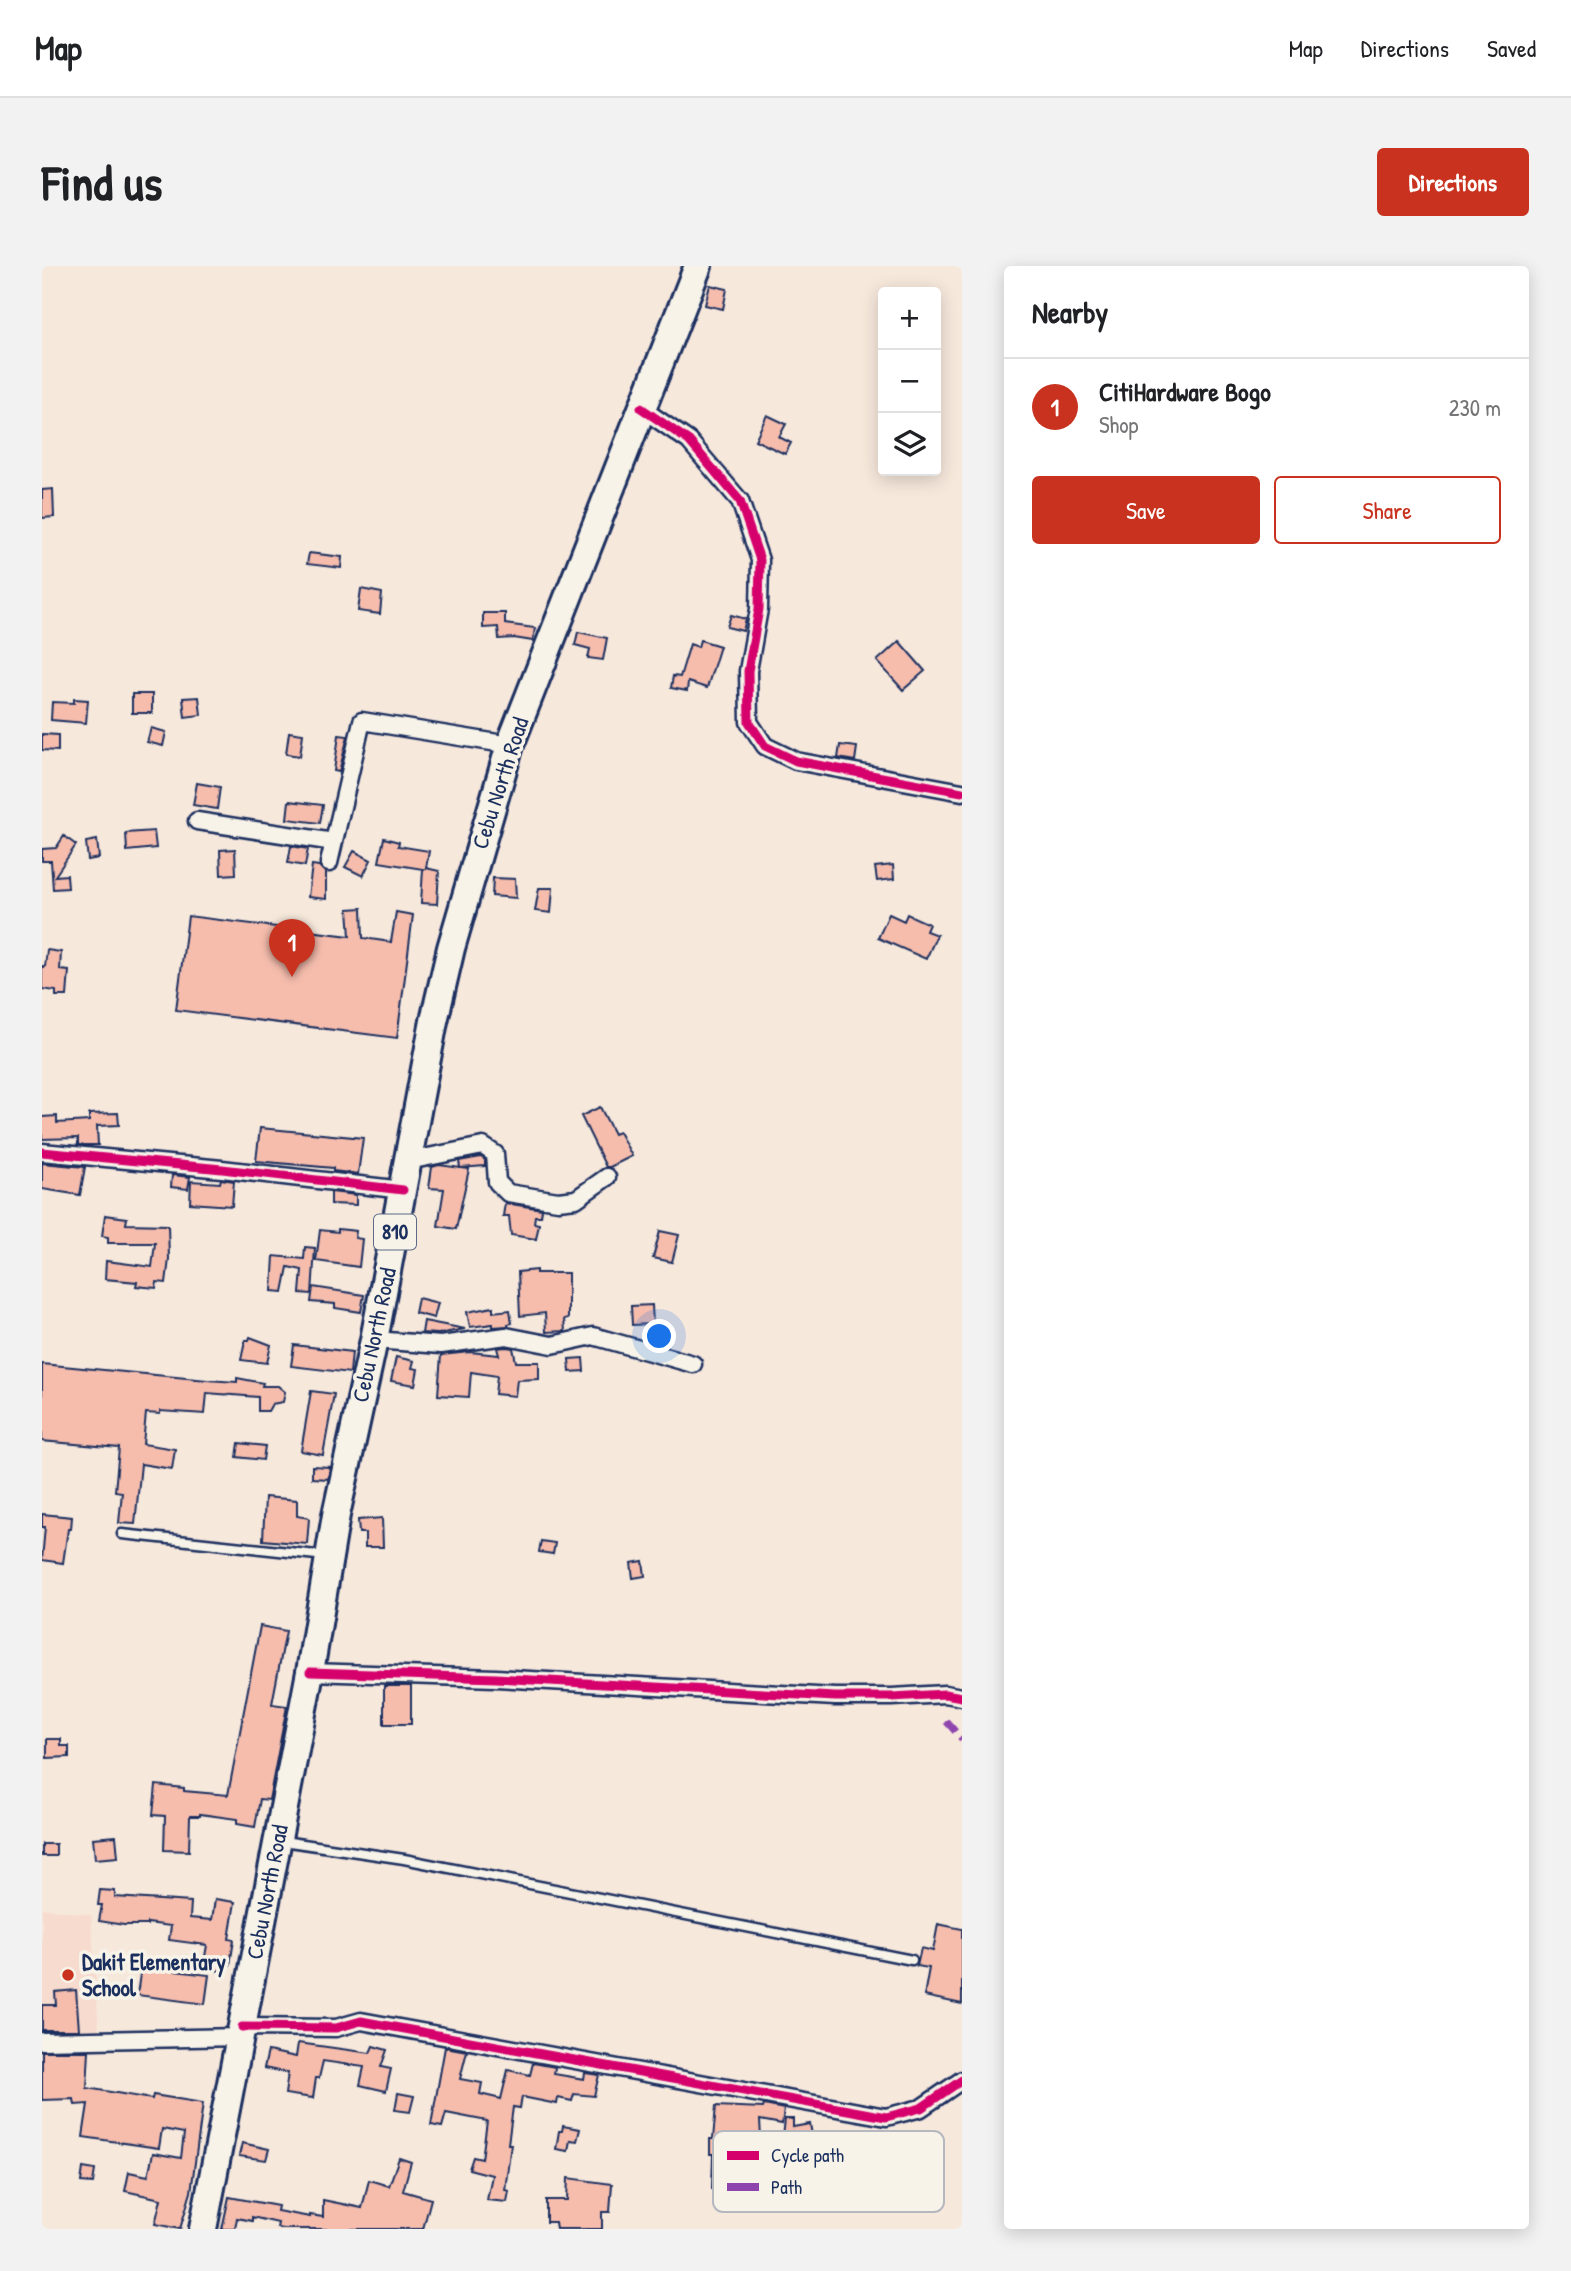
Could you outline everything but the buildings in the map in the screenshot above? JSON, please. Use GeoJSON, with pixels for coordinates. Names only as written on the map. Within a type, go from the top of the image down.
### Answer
{"type":"FeatureCollection","features":[{"type":"Feature","properties":{"kind":"highway","name":"Cebu North Road"},"geometry":{"type":"LineString","coordinates":[[202,2229],[310,1672],[336,1515],[374,1340],[434,1021],[451,948],[510,745],[698,266]]}},
{"type":"Feature","properties":{"kind":"street"},"geometry":{"type":"LineString","coordinates":[[641,408],[689,441],[740,501],[760,560],[759,609],[748,671],[749,722],[765,746],[796,761],[962,792]]}},
{"type":"Feature","properties":{"kind":"street"},"geometry":{"type":"LineString","coordinates":[[328,863],[362,722],[510,745]]}},
{"type":"Feature","properties":{"kind":"street"},"geometry":{"type":"LineString","coordinates":[[197,821],[334,842]]}},
{"type":"Feature","properties":{"kind":"street"},"geometry":{"type":"LineString","coordinates":[[408,1161],[484,1146],[495,1154],[497,1182],[508,1193],[558,1201],[576,1199],[607,1177]]}},
{"type":"Feature","properties":{"kind":"street"},"geometry":{"type":"LineString","coordinates":[[42,1152],[403,1190]]}},
{"type":"Feature","properties":{"kind":"street"},"geometry":{"type":"LineString","coordinates":[[374,1340],[441,1345],[506,1336],[552,1345],[593,1336],[693,1364]]}},
{"type":"Feature","properties":{"kind":"street"},"geometry":{"type":"LineString","coordinates":[[310,1672],[496,1678],[835,1696],[945,1694],[962,1697]]}},
{"type":"Feature","properties":{"kind":"street"},"geometry":{"type":"LineString","coordinates":[[42,2041],[335,2028],[361,2021],[886,2117],[920,2108],[962,2080]]}},
{"type":"Feature","properties":{"kind":"lane"},"geometry":{"type":"LineString","coordinates":[[122,1534],[329,1557]]}},
{"type":"Feature","properties":{"kind":"lane"},"geometry":{"type":"LineString","coordinates":[[277,1840],[404,1858],[912,1960]]}},
{"type":"Feature","properties":{"kind":"shaded area","name":"Dakit Elementary School"},"geometry":{"type":"Polygon","coordinates":[[[42,1908],[91,1915],[99,2034],[42,2035],[42,1908]]]}},
{"type":"Feature","properties":{"kind":"marked path"},"geometry":{"type":"LineString","coordinates":[[946,1721],[962,1739]]}},
{"type":"Feature","properties":{"kind":"cycle path"},"geometry":{"type":"LineString","coordinates":[[641,408],[689,441],[740,501],[760,560],[759,609],[748,671],[749,722],[765,746],[796,761],[962,792]]}},
{"type":"Feature","properties":{"kind":"cycle path"},"geometry":{"type":"LineString","coordinates":[[42,1152],[403,1190]]}},
{"type":"Feature","properties":{"kind":"cycle path"},"geometry":{"type":"LineString","coordinates":[[310,1672],[496,1678],[835,1697],[945,1694],[962,1697]]}},
{"type":"Feature","properties":{"kind":"cycle path"},"geometry":{"type":"LineString","coordinates":[[242,2027],[336,2028],[361,2021],[886,2117],[921,2108],[962,2080]]}},
{"type":"Feature","properties":{"kind":"place","name":"CitiHardware Bogo"},"geometry":{"type":"Point","coordinates":[292,977]}},
{"type":"Feature","properties":{"kind":"place","name":"Dakit Elementary School"},"geometry":{"type":"Point","coordinates":[68,1975]}}]}
